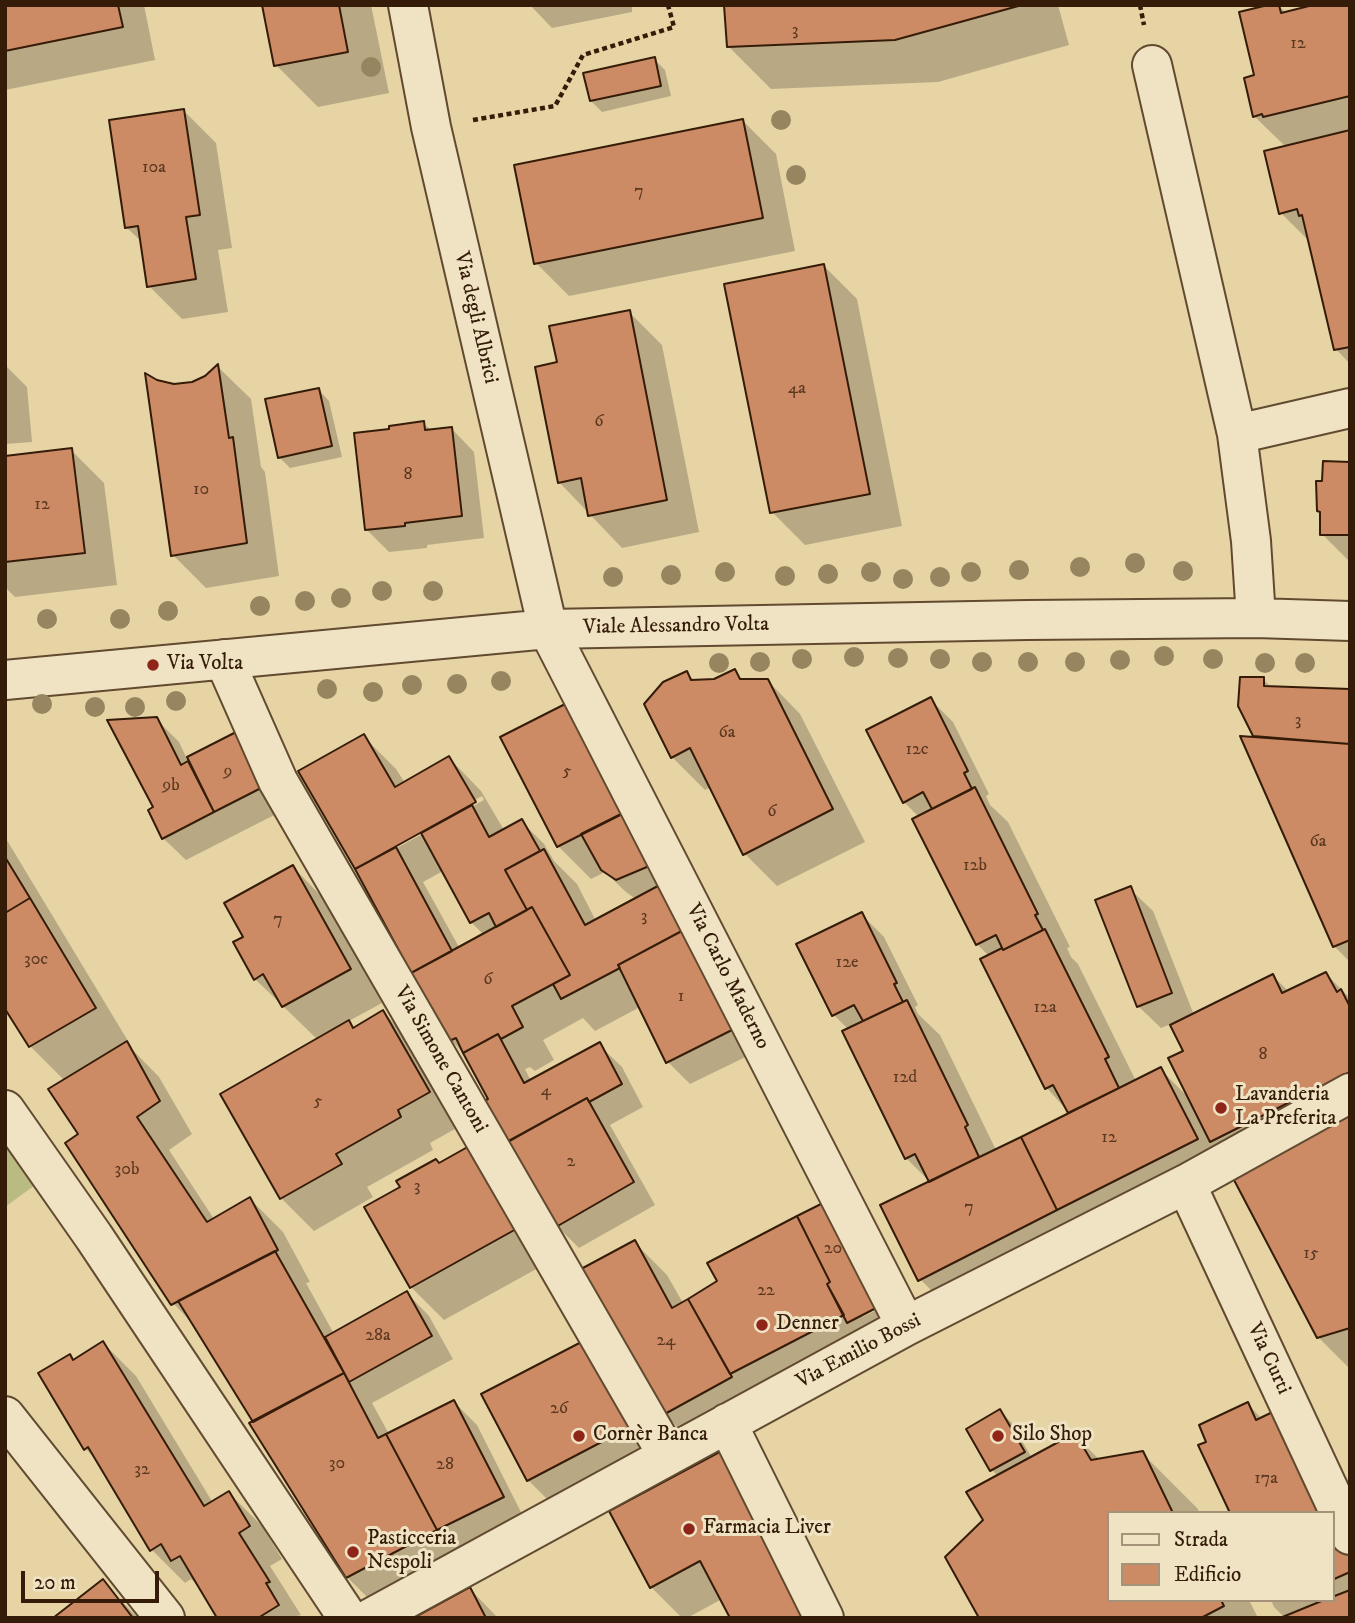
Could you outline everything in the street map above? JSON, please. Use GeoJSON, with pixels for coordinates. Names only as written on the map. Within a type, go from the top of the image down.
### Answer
{"type":"FeatureCollection","features":[{"type":"Feature","properties":{"kind":"street","name":"Via degli Albrici"},"geometry":{"type":"LineString","coordinates":[[408,5],[431,127],[548,629]]}},
{"type":"Feature","properties":{"kind":"street"},"geometry":{"type":"LineString","coordinates":[[1153,65],[1237,434],[1251,541],[1256,618]]}},
{"type":"Feature","properties":{"kind":"street"},"geometry":{"type":"LineString","coordinates":[[1237,434],[1350,408]]}},
{"type":"Feature","properties":{"kind":"street","name":"Viale Alessandro Volta"},"geometry":{"type":"LineString","coordinates":[[5,680],[548,629],[1027,620],[1256,618],[1350,621]]}},
{"type":"Feature","properties":{"kind":"street","name":"Via Carlo Maderno"},"geometry":{"type":"LineString","coordinates":[[548,629],[906,1326]]}},
{"type":"Feature","properties":{"kind":"street","name":"Via Simone Cantoni"},"geometry":{"type":"LineString","coordinates":[[224,659],[278,780],[668,1456]]}},
{"type":"Feature","properties":{"kind":"street","name":"Via Emilio Bossi"},"geometry":{"type":"LineString","coordinates":[[371,1618],[906,1326],[1186,1184],[1350,1093]]}},
{"type":"Feature","properties":{"kind":"street"},"geometry":{"type":"LineString","coordinates":[[5,1110],[94,1237],[348,1618]]}},
{"type":"Feature","properties":{"kind":"street","name":"Via Curti"},"geometry":{"type":"LineString","coordinates":[[1186,1184],[1350,1535]]}},
{"type":"Feature","properties":{"kind":"street"},"geometry":{"type":"LineString","coordinates":[[5,1416],[165,1618]]}},
{"type":"Feature","properties":{"kind":"street"},"geometry":{"type":"LineString","coordinates":[[727,1423],[824,1618]]}},
{"type":"Feature","properties":{"kind":"path"},"geometry":{"type":"LineString","coordinates":[[431,127],[555,106],[583,55],[674,27],[668,5]]}},
{"type":"Feature","properties":{"kind":"green space"},"geometry":{"type":"Polygon","coordinates":[[[5,1139],[38,1183],[5,1207],[5,1139]]]}},
{"type":"Feature","properties":{"kind":"building"},"geometry":{"type":"Polygon","coordinates":[[[5,5],[118,5],[123,27],[5,51],[5,5]]]}},
{"type":"Feature","properties":{"kind":"building"},"geometry":{"type":"Polygon","coordinates":[[[262,5],[339,5],[348,52],[274,66],[262,5]]]}},
{"type":"Feature","properties":{"kind":"building"},"geometry":{"type":"Polygon","coordinates":[[[724,5],[1022,5],[895,40],[727,47],[724,5]]]}},
{"type":"Feature","properties":{"kind":"building"},"geometry":{"type":"Polygon","coordinates":[[[1279,5],[1281,13],[1313,5],[1350,5],[1350,96],[1263,117],[1262,114],[1253,117],[1244,78],[1254,75],[1239,12],[1279,5]]]}},
{"type":"Feature","properties":{"kind":"building"},"geometry":{"type":"Polygon","coordinates":[[[655,57],[661,86],[590,101],[583,73],[655,57]]]}},
{"type":"Feature","properties":{"kind":"building"},"geometry":{"type":"Polygon","coordinates":[[[184,109],[200,215],[186,217],[196,279],[147,287],[138,226],[125,228],[109,120],[184,109]]]}},
{"type":"Feature","properties":{"kind":"building"},"geometry":{"type":"Polygon","coordinates":[[[743,119],[763,218],[534,264],[514,165],[743,119]]]}},
{"type":"Feature","properties":{"kind":"building"},"geometry":{"type":"Polygon","coordinates":[[[1350,130],[1350,347],[1334,350],[1302,215],[1299,216],[1297,209],[1279,214],[1264,151],[1350,130]]]}},
{"type":"Feature","properties":{"kind":"building"},"geometry":{"type":"Polygon","coordinates":[[[824,264],[870,494],[770,513],[724,284],[824,264]]]}},
{"type":"Feature","properties":{"kind":"building"},"geometry":{"type":"Polygon","coordinates":[[[630,310],[667,500],[588,516],[581,478],[558,483],[535,367],[557,362],[549,326],[630,310]]]}},
{"type":"Feature","properties":{"kind":"building"},"geometry":{"type":"Polygon","coordinates":[[[218,364],[229,438],[233,437],[247,543],[171,556],[145,373],[157,380],[174,384],[192,382],[205,376],[218,364]]]}},
{"type":"Feature","properties":{"kind":"building"},"geometry":{"type":"Polygon","coordinates":[[[319,388],[332,446],[278,458],[265,399],[319,388]]]}},
{"type":"Feature","properties":{"kind":"building"},"geometry":{"type":"Polygon","coordinates":[[[424,421],[425,430],[452,427],[462,516],[365,530],[354,433],[424,421]]]}},
{"type":"Feature","properties":{"kind":"building"},"geometry":{"type":"Polygon","coordinates":[[[72,448],[85,553],[5,562],[5,456],[72,448]]]}},
{"type":"Feature","properties":{"kind":"building"},"geometry":{"type":"Polygon","coordinates":[[[1323,461],[1350,462],[1350,535],[1320,535],[1316,481],[1322,481],[1323,461]]]}},
{"type":"Feature","properties":{"kind":"building"},"geometry":{"type":"Polygon","coordinates":[[[735,669],[740,679],[768,679],[833,809],[743,855],[690,748],[671,758],[644,704],[663,682],[687,671],[691,680],[714,679],[735,669]]]}},
{"type":"Feature","properties":{"kind":"building"},"geometry":{"type":"Polygon","coordinates":[[[1240,677],[1264,677],[1264,686],[1350,689],[1350,744],[1253,736],[1238,706],[1240,677]]]}},
{"type":"Feature","properties":{"kind":"building"},"geometry":{"type":"Polygon","coordinates":[[[931,697],[968,771],[964,773],[972,789],[932,809],[923,792],[903,803],[866,730],[931,697]]]}},
{"type":"Feature","properties":{"kind":"building"},"geometry":{"type":"Polygon","coordinates":[[[577,698],[634,808],[557,847],[500,737],[577,698]]]}},
{"type":"Feature","properties":{"kind":"building"},"geometry":{"type":"Polygon","coordinates":[[[157,717],[181,765],[188,761],[214,812],[162,839],[148,810],[153,807],[107,720],[157,717]]]}},
{"type":"Feature","properties":{"kind":"building"},"geometry":{"type":"Polygon","coordinates":[[[242,729],[269,784],[214,812],[187,757],[242,729]]]}},
{"type":"Feature","properties":{"kind":"building"},"geometry":{"type":"Polygon","coordinates":[[[364,734],[395,787],[449,756],[476,802],[355,869],[298,771],[364,734]]]}},
{"type":"Feature","properties":{"kind":"building"},"geometry":{"type":"Polygon","coordinates":[[[1240,736],[1350,744],[1350,940],[1333,947],[1240,736]]]}},
{"type":"Feature","properties":{"kind":"building"},"geometry":{"type":"Polygon","coordinates":[[[975,787],[1038,914],[1035,915],[1043,930],[1003,950],[996,935],[976,945],[912,819],[975,787]]]}},
{"type":"Feature","properties":{"kind":"building"},"geometry":{"type":"Polygon","coordinates":[[[472,805],[489,837],[522,819],[540,851],[505,870],[527,910],[496,927],[489,913],[470,923],[421,833],[472,805]]]}},
{"type":"Feature","properties":{"kind":"building"},"geometry":{"type":"Polygon","coordinates":[[[625,812],[654,864],[616,880],[601,870],[581,834],[625,812]]]}},
{"type":"Feature","properties":{"kind":"building"},"geometry":{"type":"Polygon","coordinates":[[[396,847],[452,951],[411,973],[355,869],[396,847]]]}},
{"type":"Feature","properties":{"kind":"building"},"geometry":{"type":"Polygon","coordinates":[[[544,849],[585,925],[669,880],[693,925],[561,999],[553,984],[570,975],[532,907],[527,910],[505,870],[544,849]]]}},
{"type":"Feature","properties":{"kind":"building"},"geometry":{"type":"Polygon","coordinates":[[[5,857],[30,898],[5,913],[5,857]]]}},
{"type":"Feature","properties":{"kind":"building"},"geometry":{"type":"Polygon","coordinates":[[[293,865],[351,969],[282,1007],[263,974],[254,980],[233,942],[243,937],[224,903],[293,865]]]}},
{"type":"Feature","properties":{"kind":"building"},"geometry":{"type":"Polygon","coordinates":[[[1131,886],[1172,993],[1137,1007],[1095,900],[1131,886]]]}},
{"type":"Feature","properties":{"kind":"building"},"geometry":{"type":"Polygon","coordinates":[[[30,898],[96,1008],[29,1047],[5,1009],[5,913],[30,898]]]}},
{"type":"Feature","properties":{"kind":"building"},"geometry":{"type":"Polygon","coordinates":[[[532,907],[570,975],[512,1006],[523,1027],[501,1039],[498,1034],[463,1053],[456,1038],[449,1041],[411,973],[532,907]]]}},
{"type":"Feature","properties":{"kind":"building"},"geometry":{"type":"Polygon","coordinates":[[[862,912],[897,983],[894,984],[903,1002],[863,1021],[854,1005],[832,1016],[796,944],[862,912]]]}},
{"type":"Feature","properties":{"kind":"building"},"geometry":{"type":"Polygon","coordinates":[[[693,925],[742,1025],[666,1063],[618,965],[693,925]]]}},
{"type":"Feature","properties":{"kind":"building"},"geometry":{"type":"Polygon","coordinates":[[[1045,929],[1109,1057],[1105,1059],[1119,1088],[1068,1113],[1053,1085],[1045,1089],[980,959],[1045,929]]]}},
{"type":"Feature","properties":{"kind":"building"},"geometry":{"type":"Polygon","coordinates":[[[1326,972],[1337,992],[1341,989],[1350,1007],[1350,1072],[1210,1142],[1168,1058],[1183,1051],[1170,1025],[1273,974],[1282,993],[1326,972]]]}},
{"type":"Feature","properties":{"kind":"building"},"geometry":{"type":"Polygon","coordinates":[[[907,1000],[968,1125],[965,1127],[979,1157],[929,1182],[915,1154],[905,1159],[842,1031],[907,1000]]]}},
{"type":"Feature","properties":{"kind":"building"},"geometry":{"type":"Polygon","coordinates":[[[383,1010],[430,1092],[398,1110],[401,1117],[336,1154],[342,1164],[280,1199],[220,1094],[349,1020],[353,1028],[383,1010]]]}},
{"type":"Feature","properties":{"kind":"building"},"geometry":{"type":"Polygon","coordinates":[[[498,1034],[524,1083],[600,1042],[622,1084],[589,1102],[587,1098],[505,1143],[482,1102],[488,1099],[463,1053],[498,1034]]]}},
{"type":"Feature","properties":{"kind":"building"},"geometry":{"type":"Polygon","coordinates":[[[127,1041],[160,1101],[137,1117],[207,1222],[250,1197],[278,1250],[171,1305],[65,1143],[78,1134],[48,1089],[127,1041]]]}},
{"type":"Feature","properties":{"kind":"building"},"geometry":{"type":"Polygon","coordinates":[[[1161,1067],[1198,1139],[1057,1210],[1021,1137],[1161,1067]]]}},
{"type":"Feature","properties":{"kind":"building"},"geometry":{"type":"Polygon","coordinates":[[[587,1098],[634,1182],[556,1227],[508,1142],[587,1098]]]}},
{"type":"Feature","properties":{"kind":"building"},"geometry":{"type":"Polygon","coordinates":[[[1350,1110],[1350,1328],[1317,1338],[1234,1180],[1350,1110]]]}},
{"type":"Feature","properties":{"kind":"building"},"geometry":{"type":"Polygon","coordinates":[[[1021,1137],[1057,1210],[918,1281],[880,1205],[1021,1137]]]}},
{"type":"Feature","properties":{"kind":"building"},"geometry":{"type":"Polygon","coordinates":[[[480,1140],[527,1223],[410,1288],[364,1207],[400,1187],[396,1181],[436,1159],[439,1163],[480,1140]]]}},
{"type":"Feature","properties":{"kind":"building"},"geometry":{"type":"Polygon","coordinates":[[[827,1201],[880,1306],[847,1323],[797,1216],[827,1201]]]}},
{"type":"Feature","properties":{"kind":"building"},"geometry":{"type":"Polygon","coordinates":[[[797,1216],[844,1315],[730,1374],[688,1299],[717,1281],[707,1263],[797,1216]]]}},
{"type":"Feature","properties":{"kind":"building"},"geometry":{"type":"Polygon","coordinates":[[[635,1240],[672,1308],[688,1299],[732,1377],[663,1415],[581,1269],[635,1240]]]}},
{"type":"Feature","properties":{"kind":"building"},"geometry":{"type":"Polygon","coordinates":[[[275,1251],[344,1373],[253,1422],[178,1301],[275,1251]]]}},
{"type":"Feature","properties":{"kind":"building"},"geometry":{"type":"Polygon","coordinates":[[[407,1291],[432,1336],[349,1382],[325,1337],[407,1291]]]}},
{"type":"Feature","properties":{"kind":"building"},"geometry":{"type":"Polygon","coordinates":[[[591,1337],[636,1424],[527,1481],[481,1394],[591,1337]]]}},
{"type":"Feature","properties":{"kind":"building"},"geometry":{"type":"Polygon","coordinates":[[[103,1341],[204,1506],[229,1491],[250,1526],[239,1533],[270,1582],[266,1583],[279,1605],[258,1618],[217,1618],[180,1556],[171,1561],[161,1544],[150,1551],[88,1447],[84,1450],[38,1373],[70,1354],[73,1360],[103,1341]]]}},
{"type":"Feature","properties":{"kind":"building"},"geometry":{"type":"Polygon","coordinates":[[[344,1373],[378,1438],[386,1434],[437,1530],[346,1578],[249,1423],[344,1373]]]}},
{"type":"Feature","properties":{"kind":"building"},"geometry":{"type":"Polygon","coordinates":[[[454,1400],[504,1497],[437,1530],[386,1434],[454,1400]]]}},
{"type":"Feature","properties":{"kind":"building"},"geometry":{"type":"Polygon","coordinates":[[[1248,1402],[1256,1420],[1283,1407],[1332,1511],[1229,1511],[1198,1445],[1206,1442],[1199,1425],[1248,1402]]]}},
{"type":"Feature","properties":{"kind":"building"},"geometry":{"type":"Polygon","coordinates":[[[1000,1409],[1025,1452],[990,1471],[966,1429],[1000,1409]]]}},
{"type":"Feature","properties":{"kind":"building"},"geometry":{"type":"Polygon","coordinates":[[[1075,1433],[1091,1460],[1143,1451],[1172,1511],[1106,1511],[1106,1602],[1222,1602],[1224,1606],[1201,1618],[979,1618],[945,1557],[983,1520],[966,1492],[1075,1433]]]}},
{"type":"Feature","properties":{"kind":"building"},"geometry":{"type":"Polygon","coordinates":[[[727,1448],[804,1618],[730,1618],[700,1561],[650,1588],[609,1511],[727,1448]]]}},
{"type":"Feature","properties":{"kind":"building"},"geometry":{"type":"Polygon","coordinates":[[[1334,1514],[1350,1548],[1350,1572],[1334,1579],[1334,1514]]]}},
{"type":"Feature","properties":{"kind":"building"},"geometry":{"type":"Polygon","coordinates":[[[103,1579],[133,1618],[53,1618],[103,1579]]]}},
{"type":"Feature","properties":{"kind":"building"},"geometry":{"type":"Polygon","coordinates":[[[470,1587],[486,1618],[413,1618],[470,1587]]]}},
{"type":"Feature","properties":{"kind":"building"},"geometry":{"type":"Polygon","coordinates":[[[1350,1590],[1350,1618],[1280,1618],[1319,1602],[1334,1602],[1334,1596],[1350,1590]]]}},
{"type":"Feature","properties":{"kind":"place","name":"Via Volta"},"geometry":{"type":"Point","coordinates":[153,665]}},
{"type":"Feature","properties":{"kind":"place","name":"Lavanderia La Preferita"},"geometry":{"type":"Point","coordinates":[1221,1108]}},
{"type":"Feature","properties":{"kind":"place","name":"Denner"},"geometry":{"type":"Point","coordinates":[762,1325]}},
{"type":"Feature","properties":{"kind":"place","name":"Cornèr Banca"},"geometry":{"type":"Point","coordinates":[579,1436]}},
{"type":"Feature","properties":{"kind":"place","name":"Silo Shop"},"geometry":{"type":"Point","coordinates":[998,1436]}},
{"type":"Feature","properties":{"kind":"place","name":"Farmacia Liver"},"geometry":{"type":"Point","coordinates":[689,1529]}},
{"type":"Feature","properties":{"kind":"place","name":"Pasticceria Nespoli"},"geometry":{"type":"Point","coordinates":[353,1552]}}]}
